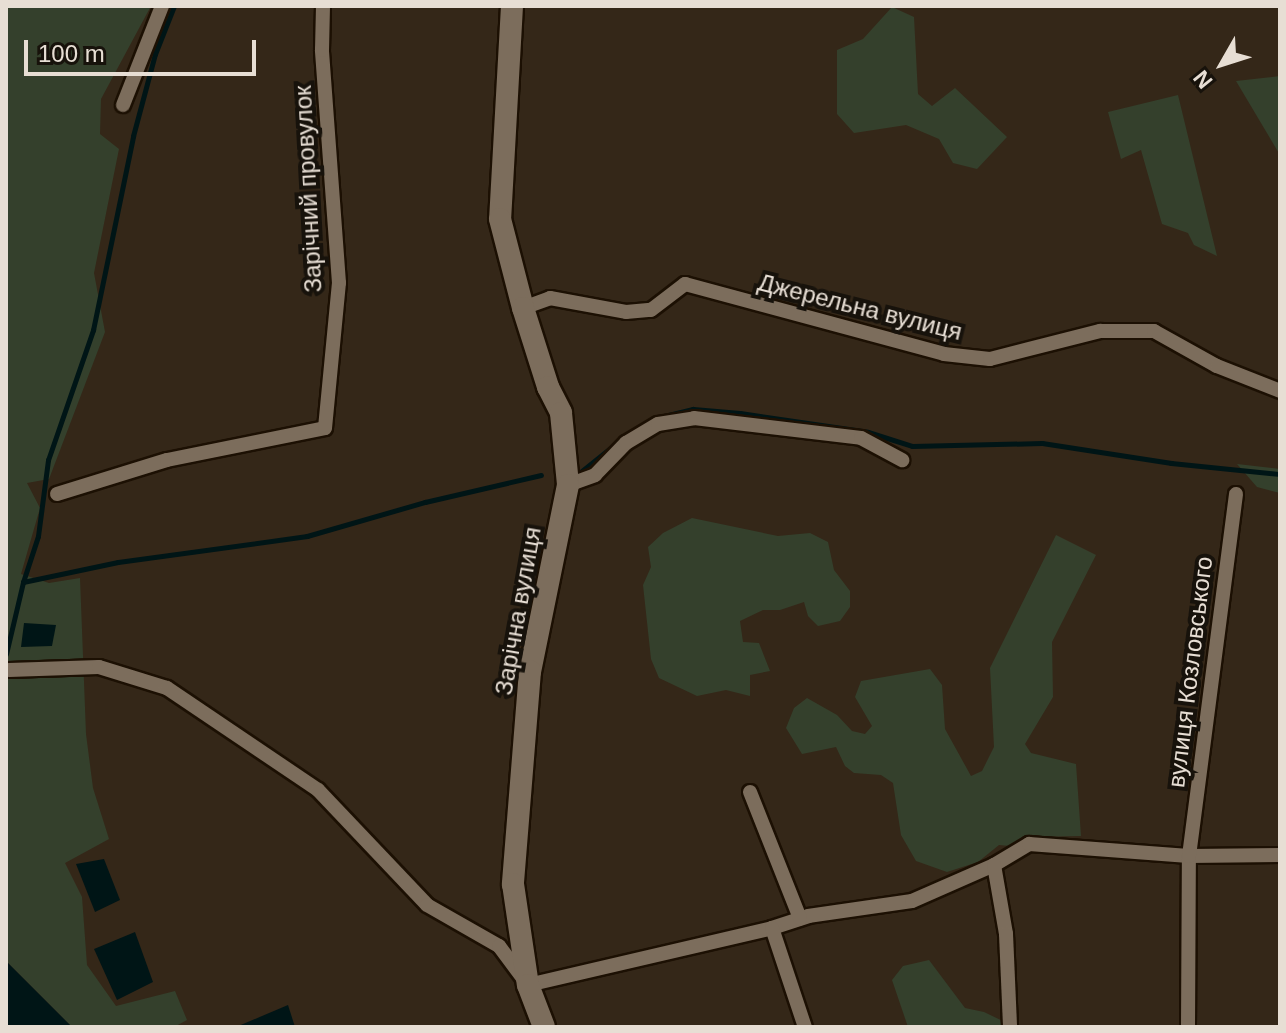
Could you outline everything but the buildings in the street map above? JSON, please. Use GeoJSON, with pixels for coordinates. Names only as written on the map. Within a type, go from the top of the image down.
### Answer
{"type":"FeatureCollection","features":[{"type":"Feature","properties":{"kind":"street"},"geometry":{"type":"LineString","coordinates":[[123,105],[162,6]]}},
{"type":"Feature","properties":{"kind":"street","name":"Зарічний провулок"},"geometry":{"type":"LineString","coordinates":[[57,494],[167,460],[325,428],[339,283],[322,50],[323,6]]}},
{"type":"Feature","properties":{"kind":"street","name":"Зарічна вулиця"},"geometry":{"type":"LineString","coordinates":[[512,6],[500,219],[523,308],[548,387],[561,413],[568,485],[530,671],[513,884],[528,985],[544,1027]]}},
{"type":"Feature","properties":{"kind":"street","name":"Джерельна вулиця"},"geometry":{"type":"LineString","coordinates":[[523,308],[550,298],[626,312],[651,310],[685,284],[944,354],[990,359],[1100,331],[1154,331],[1217,366],[1280,391]]}},
{"type":"Feature","properties":{"kind":"street"},"geometry":{"type":"LineString","coordinates":[[568,485],[595,475],[626,443],[658,424],[694,418],[861,438],[902,460]]}},
{"type":"Feature","properties":{"kind":"street","name":"вулиця Козловського"},"geometry":{"type":"LineString","coordinates":[[1188,1027],[1189,856],[1236,494]]}},
{"type":"Feature","properties":{"kind":"street"},"geometry":{"type":"LineString","coordinates":[[9,670],[99,667],[167,688],[318,790],[427,905],[499,946],[528,985],[772,928],[800,918],[912,901],[994,865],[1029,844],[1189,856],[1280,855]]}},
{"type":"Feature","properties":{"kind":"street"},"geometry":{"type":"LineString","coordinates":[[750,792],[800,918]]}},
{"type":"Feature","properties":{"kind":"street"},"geometry":{"type":"LineString","coordinates":[[994,865],[1006,934],[1010,1027]]}},
{"type":"Feature","properties":{"kind":"street"},"geometry":{"type":"LineString","coordinates":[[772,928],[805,1027]]}},
{"type":"Feature","properties":{"kind":"green space"},"geometry":{"type":"Polygon","coordinates":[[[6,6],[151,6],[101,99],[100,134],[119,149],[94,273],[105,332],[49,479],[27,483],[40,508],[21,574],[49,583],[80,578],[86,734],[93,788],[109,839],[65,863],[82,897],[87,965],[116,1006],[175,991],[187,1020],[174,1027],[72,1027],[6,961],[6,6]]]}},
{"type":"Feature","properties":{"kind":"green space"},"geometry":{"type":"Polygon","coordinates":[[[892,7],[914,17],[918,94],[932,106],[955,88],[1007,137],[977,169],[953,163],[939,139],[906,125],[854,133],[837,114],[837,50],[863,39],[892,7]]]}},
{"type":"Feature","properties":{"kind":"green space"},"geometry":{"type":"Polygon","coordinates":[[[1280,76],[1280,155],[1236,81],[1280,76]]]}},
{"type":"Feature","properties":{"kind":"green space"},"geometry":{"type":"Polygon","coordinates":[[[1178,95],[1217,256],[1194,245],[1188,233],[1162,224],[1141,150],[1121,159],[1108,112],[1178,95]]]}},
{"type":"Feature","properties":{"kind":"green space"},"geometry":{"type":"Polygon","coordinates":[[[1237,464],[1280,469],[1280,493],[1257,487],[1237,464]]]}},
{"type":"Feature","properties":{"kind":"green space"},"geometry":{"type":"Polygon","coordinates":[[[692,518],[778,536],[810,533],[828,542],[834,570],[850,591],[850,607],[840,621],[818,626],[808,616],[804,602],[780,610],[763,610],[740,621],[743,642],[759,643],[770,671],[750,675],[750,696],[726,690],[697,696],[659,678],[651,659],[643,585],[651,567],[648,547],[663,533],[692,518]]]}},
{"type":"Feature","properties":{"kind":"green space"},"geometry":{"type":"Polygon","coordinates":[[[1056,535],[1096,555],[1052,642],[1053,697],[1025,744],[1031,753],[1076,764],[1081,836],[1026,837],[1010,846],[999,845],[978,862],[947,872],[916,861],[901,835],[893,783],[881,775],[854,773],[845,766],[836,747],[802,754],[786,728],[794,708],[807,698],[837,715],[852,731],[865,734],[872,726],[855,697],[861,681],[930,669],[942,685],[945,729],[971,776],[982,771],[994,747],[990,668],[1056,535]]]}},
{"type":"Feature","properties":{"kind":"green space"},"geometry":{"type":"Polygon","coordinates":[[[929,960],[965,1008],[984,1012],[1009,1024],[1008,1027],[908,1027],[892,980],[903,966],[929,960]]]}},
{"type":"Feature","properties":{"kind":"shaded area"},"geometry":{"type":"Polygon","coordinates":[[[24,623],[56,625],[52,646],[21,647],[24,623]]]}},
{"type":"Feature","properties":{"kind":"shaded area"},"geometry":{"type":"Polygon","coordinates":[[[104,859],[120,900],[95,912],[76,864],[104,859]]]}},
{"type":"Feature","properties":{"kind":"shaded area"},"geometry":{"type":"Polygon","coordinates":[[[135,932],[153,982],[117,1000],[94,949],[135,932]]]}},
{"type":"Feature","properties":{"kind":"shaded area"},"geometry":{"type":"Polygon","coordinates":[[[6,961],[72,1027],[6,1027],[6,961]]]}},
{"type":"Feature","properties":{"kind":"shaded area"},"geometry":{"type":"Polygon","coordinates":[[[288,1005],[295,1027],[236,1027],[288,1005]]]}},
{"type":"Feature","properties":{"kind":"waterway"},"geometry":{"type":"LineString","coordinates":[[23,582],[38,536],[48,460],[93,330],[133,136],[155,54],[174,6]]}},
{"type":"Feature","properties":{"kind":"waterway"},"geometry":{"type":"LineString","coordinates":[[656,418],[693,409],[740,413],[868,432],[912,446],[1042,443],[1171,463],[1280,474]]}},
{"type":"Feature","properties":{"kind":"waterway"},"geometry":{"type":"LineString","coordinates":[[578,474],[614,445]]}},
{"type":"Feature","properties":{"kind":"waterway"},"geometry":{"type":"LineString","coordinates":[[6,654],[23,582],[118,562],[307,536],[425,502],[541,475]]}}]}
